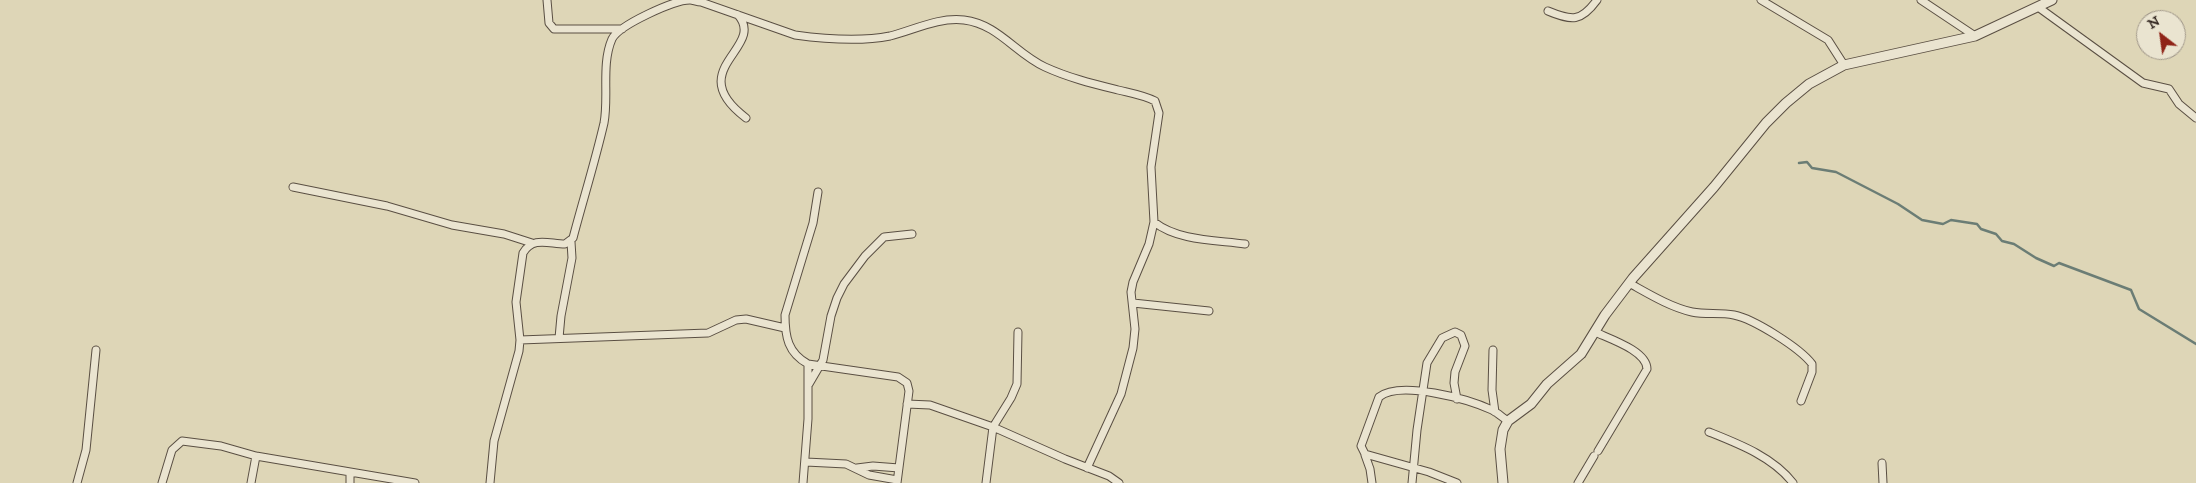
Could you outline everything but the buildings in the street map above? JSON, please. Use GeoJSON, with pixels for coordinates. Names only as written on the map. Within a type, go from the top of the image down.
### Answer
{"type":"FeatureCollection","features":[{"type":"Feature","properties":{"kind":"street"},"geometry":{"type":"LineString","coordinates":[[547,0],[549,23],[554,30],[622,29]]}},
{"type":"Feature","properties":{"kind":"street"},"geometry":{"type":"LineString","coordinates":[[559,338],[561,316],[572,258],[571,242],[593,169],[604,123],[609,49],[612,39],[622,29],[669,6],[689,0],[795,35],[827,38],[890,36],[950,20],[978,23],[995,30],[1026,55],[1058,73],[1151,99],[1157,105],[1158,113],[1151,167],[1154,222],[1149,244],[1133,282],[1131,292],[1135,329],[1129,370],[1121,394],[1087,468]]}},
{"type":"Feature","properties":{"kind":"street"},"geometry":{"type":"LineString","coordinates":[[1548,11],[1562,17],[1574,19],[1589,11],[1597,0]]}},
{"type":"Feature","properties":{"kind":"street"},"geometry":{"type":"LineString","coordinates":[[1761,0],[1828,40],[1844,65]]}},
{"type":"Feature","properties":{"kind":"street"},"geometry":{"type":"LineString","coordinates":[[1921,0],[1975,36]]}},
{"type":"Feature","properties":{"kind":"street"},"geometry":{"type":"LineString","coordinates":[[1503,483],[1500,449],[1503,430],[1508,421],[1531,404],[1546,384],[1581,354],[1610,307],[1629,283],[1714,187],[1766,123],[1786,103],[1808,84],[1844,65],[1975,36],[2052,0]]}},
{"type":"Feature","properties":{"kind":"street"},"geometry":{"type":"LineString","coordinates":[[2038,7],[2143,83],[2169,89],[2178,104],[2196,118]]}},
{"type":"Feature","properties":{"kind":"street"},"geometry":{"type":"LineString","coordinates":[[737,15],[744,22],[744,33],[726,64],[721,76],[721,85],[728,101],[746,118]]}},
{"type":"Feature","properties":{"kind":"street"},"geometry":{"type":"LineString","coordinates":[[293,187],[387,206],[452,225],[504,234],[532,244]]}},
{"type":"Feature","properties":{"kind":"street"},"geometry":{"type":"LineString","coordinates":[[806,462],[840,463],[857,468],[869,475],[897,482],[909,391],[907,383],[898,377],[808,364],[800,359],[789,347],[785,328],[785,315],[813,223],[818,192]]}},
{"type":"Feature","properties":{"kind":"street"},"geometry":{"type":"LineString","coordinates":[[1154,222],[1167,231],[1245,244]]}},
{"type":"Feature","properties":{"kind":"street"},"geometry":{"type":"LineString","coordinates":[[809,384],[821,367],[831,316],[836,298],[844,284],[865,256],[884,237],[896,234],[912,234]]}},
{"type":"Feature","properties":{"kind":"street"},"geometry":{"type":"LineString","coordinates":[[490,483],[494,441],[516,363],[520,340],[516,302],[523,253],[532,244],[544,241],[563,244],[571,242]]}},
{"type":"Feature","properties":{"kind":"street"},"geometry":{"type":"LineString","coordinates":[[1629,283],[1677,308],[1693,312],[1736,316],[1772,333],[1792,346],[1812,364],[1812,372],[1801,401]]}},
{"type":"Feature","properties":{"kind":"street"},"geometry":{"type":"LineString","coordinates":[[1133,303],[1208,311]]}},
{"type":"Feature","properties":{"kind":"street"},"geometry":{"type":"LineString","coordinates":[[520,340],[708,333],[736,320],[746,319],[785,328]]}},
{"type":"Feature","properties":{"kind":"street"},"geometry":{"type":"LineString","coordinates":[[986,483],[993,427],[1011,398],[1017,384],[1018,332]]}},
{"type":"Feature","properties":{"kind":"street"},"geometry":{"type":"LineString","coordinates":[[1412,483],[1425,371],[1431,355],[1442,338],[1455,332],[1460,335],[1465,346],[1455,372],[1454,382],[1457,399]]}},
{"type":"Feature","properties":{"kind":"street"},"geometry":{"type":"LineString","coordinates":[[1578,483],[1647,369],[1647,363],[1640,354],[1595,332]]}},
{"type":"Feature","properties":{"kind":"street"},"geometry":{"type":"LineString","coordinates":[[78,483],[86,450],[96,350]]}},
{"type":"Feature","properties":{"kind":"street"},"geometry":{"type":"LineString","coordinates":[[1493,350],[1492,390],[1495,412]]}},
{"type":"Feature","properties":{"kind":"street"},"geometry":{"type":"LineString","coordinates":[[803,483],[806,462],[808,364]]}},
{"type":"Feature","properties":{"kind":"street"},"geometry":{"type":"LineString","coordinates":[[1372,483],[1370,468],[1361,446],[1379,397],[1385,392],[1394,390],[1423,392],[1457,399],[1495,412],[1508,421]]}},
{"type":"Feature","properties":{"kind":"street"},"geometry":{"type":"LineString","coordinates":[[907,404],[930,405],[993,427],[1109,476],[1119,483]]}},
{"type":"Feature","properties":{"kind":"street"},"geometry":{"type":"LineString","coordinates":[[1709,432],[1759,455],[1778,468],[1793,483]]}},
{"type":"Feature","properties":{"kind":"street"},"geometry":{"type":"LineString","coordinates":[[162,483],[172,450],[182,441],[221,446],[256,456],[415,483]]}},
{"type":"Feature","properties":{"kind":"street"},"geometry":{"type":"LineString","coordinates":[[1365,454],[1429,472],[1457,483]]}},
{"type":"Feature","properties":{"kind":"street"},"geometry":{"type":"LineString","coordinates":[[251,483],[256,456]]}},
{"type":"Feature","properties":{"kind":"street"},"geometry":{"type":"LineString","coordinates":[[1882,462],[1883,483]]}},
{"type":"Feature","properties":{"kind":"street"},"geometry":{"type":"LineString","coordinates":[[857,468],[873,466],[899,468]]}},
{"type":"Feature","properties":{"kind":"street"},"geometry":{"type":"LineString","coordinates":[[350,472],[350,483]]}},
{"type":"Feature","properties":{"kind":"waterway"},"geometry":{"type":"LineString","coordinates":[[1799,163],[1807,162],[1812,168],[1836,172],[1898,204],[1922,220],[1943,224],[1951,220],[1977,224],[1981,229],[1996,234],[2002,241],[2014,244],[2036,258],[2054,266],[2059,263],[2131,290],[2139,309],[2196,344]]}}]}
